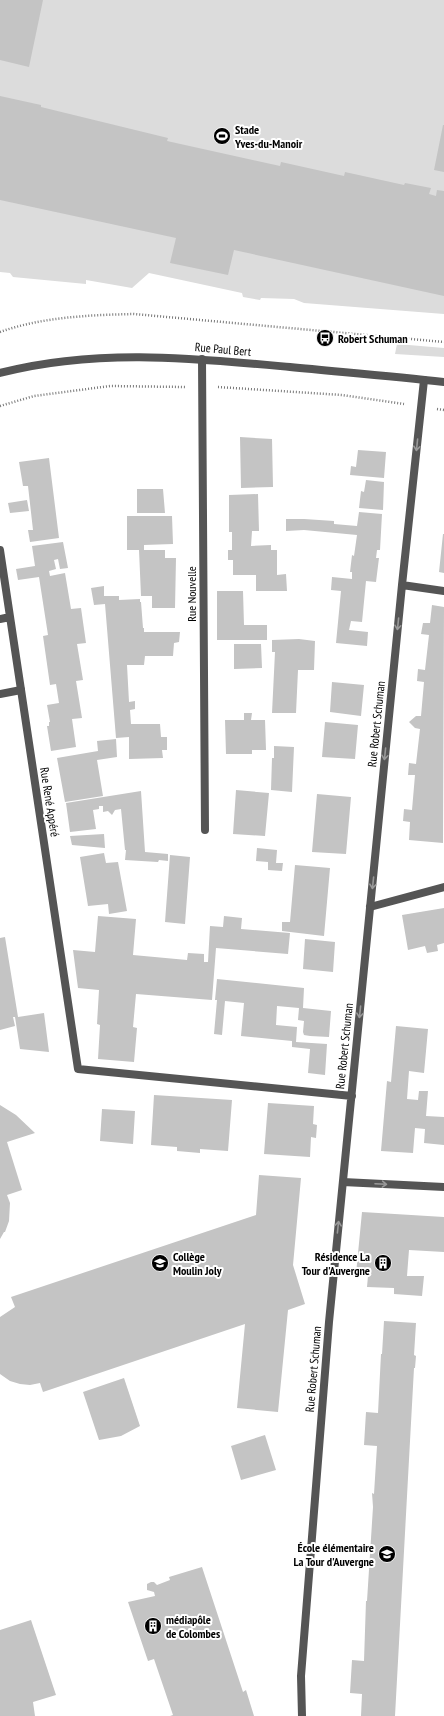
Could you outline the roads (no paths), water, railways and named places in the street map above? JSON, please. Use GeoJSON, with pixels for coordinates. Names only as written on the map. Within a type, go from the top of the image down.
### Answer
{"type":"FeatureCollection","features":[{"type":"Feature","properties":{"kind":"street","name":"Rue Paul Bert"},"geometry":{"type":"LineString","coordinates":[[0,373],[81,358],[140,357],[202,359],[444,382]]}},
{"type":"Feature","properties":{"kind":"street","name":"Rue Nouvelle"},"geometry":{"type":"LineString","coordinates":[[202,359],[205,830]]}},
{"type":"Feature","properties":{"kind":"street","name":"Rue Robert Schuman"},"geometry":{"type":"LineString","coordinates":[[302,1716],[301,1676],[329,1322],[402,585],[424,380]]}},
{"type":"Feature","properties":{"kind":"street","name":"Rue René Appéré"},"geometry":{"type":"LineString","coordinates":[[0,550],[78,1069],[352,1096]]}},
{"type":"Feature","properties":{"kind":"street"},"geometry":{"type":"LineString","coordinates":[[402,585],[444,591]]}},
{"type":"Feature","properties":{"kind":"street"},"geometry":{"type":"LineString","coordinates":[[0,619],[10,617]]}},
{"type":"Feature","properties":{"kind":"street"},"geometry":{"type":"LineString","coordinates":[[0,694],[21,690]]}},
{"type":"Feature","properties":{"kind":"street"},"geometry":{"type":"LineString","coordinates":[[370,907],[444,887]]}},
{"type":"Feature","properties":{"kind":"street"},"geometry":{"type":"LineString","coordinates":[[342,1182],[444,1187]]}},
{"type":"Feature","properties":{"kind":"place","name":"Stade Yves-du-Manoir"},"geometry":{"type":"Point","coordinates":[222,136]}},
{"type":"Feature","properties":{"kind":"place","name":"Robert Schuman"},"geometry":{"type":"Point","coordinates":[325,338]}},
{"type":"Feature","properties":{"kind":"place","name":"Collège Moulin Joly"},"geometry":{"type":"Point","coordinates":[160,1263]}},
{"type":"Feature","properties":{"kind":"place","name":"Résidence La Tour d'Auvergne"},"geometry":{"type":"Point","coordinates":[383,1263]}},
{"type":"Feature","properties":{"kind":"place","name":"École élémentaire La Tour d'Auvergne"},"geometry":{"type":"Point","coordinates":[387,1554]}},
{"type":"Feature","properties":{"kind":"place","name":"médiapôle de Colombes"},"geometry":{"type":"Point","coordinates":[153,1626]}}]}
